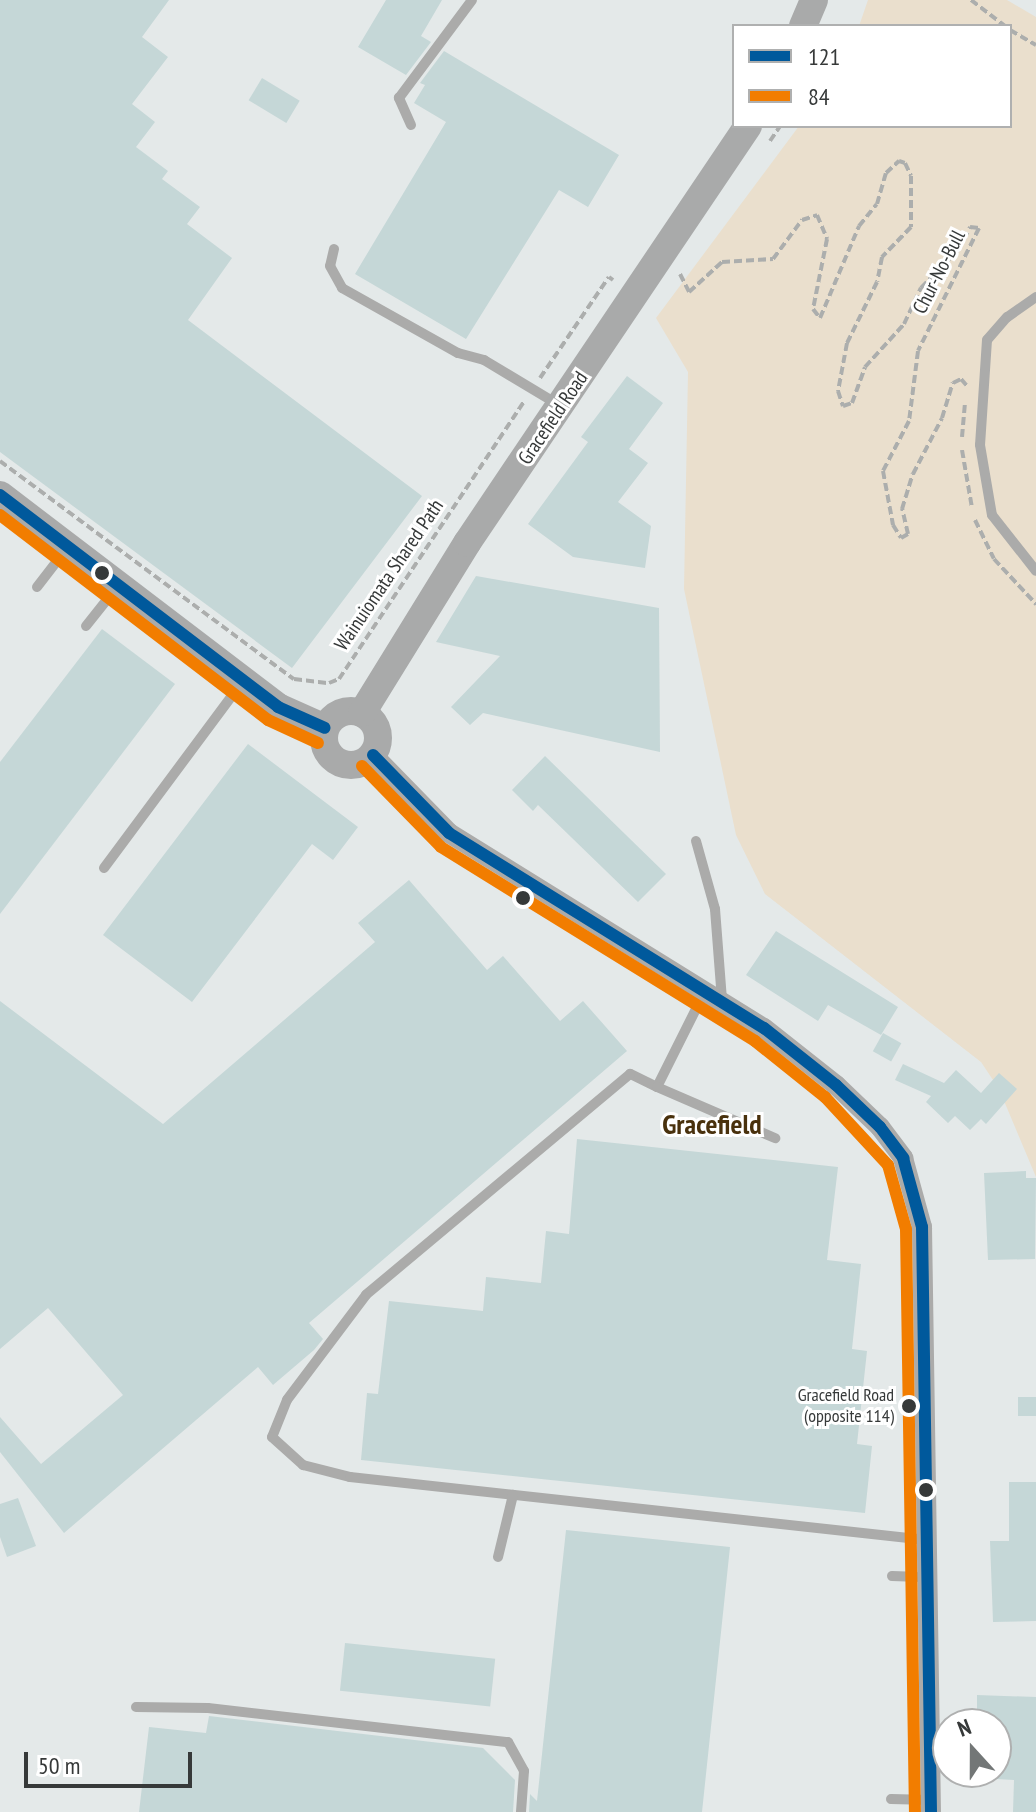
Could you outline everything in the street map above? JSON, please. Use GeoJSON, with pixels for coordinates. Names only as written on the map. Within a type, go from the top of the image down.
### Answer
{"type":"FeatureCollection","features":[{"type":"Feature","properties":{"kind":"main road"},"geometry":{"type":"LineString","coordinates":[[804,24],[814,0]]}},
{"type":"Feature","properties":{"kind":"main road","name":"Gracefield Road"},"geometry":{"type":"LineString","coordinates":[[362,713],[747,128]]}},
{"type":"Feature","properties":{"kind":"main road"},"geometry":{"type":"LineString","coordinates":[[0,495],[278,707],[325,728]]}},
{"type":"Feature","properties":{"kind":"main road"},"geometry":{"type":"LineString","coordinates":[[341,713],[362,713],[376,726],[373,755],[356,765],[337,762],[325,747],[325,728],[341,713]]}},
{"type":"Feature","properties":{"kind":"street"},"geometry":{"type":"LineString","coordinates":[[373,755],[449,833],[713,996],[836,1085],[880,1127],[914,1184],[922,1227],[931,1806]]}},
{"type":"Feature","properties":{"kind":"lane"},"geometry":{"type":"LineString","coordinates":[[411,125],[399,98],[472,0]]}},
{"type":"Feature","properties":{"kind":"lane"},"geometry":{"type":"LineString","coordinates":[[334,249],[330,266],[342,288],[458,353],[484,360],[561,406]]}},
{"type":"Feature","properties":{"kind":"lane"},"geometry":{"type":"LineString","coordinates":[[1036,297],[1007,317],[987,340],[980,445],[992,515],[1036,571]]}},
{"type":"Feature","properties":{"kind":"lane"},"geometry":{"type":"LineString","coordinates":[[37,587],[69,547]]}},
{"type":"Feature","properties":{"kind":"lane"},"geometry":{"type":"LineString","coordinates":[[86,626],[119,585]]}},
{"type":"Feature","properties":{"kind":"lane"},"geometry":{"type":"LineString","coordinates":[[104,868],[244,680]]}},
{"type":"Feature","properties":{"kind":"lane"},"geometry":{"type":"LineString","coordinates":[[657,1087],[713,996],[715,909],[696,841]]}},
{"type":"Feature","properties":{"kind":"lane"},"geometry":{"type":"LineString","coordinates":[[775,1138],[630,1074],[366,1295],[287,1400],[272,1437],[303,1465],[350,1477],[927,1540]]}},
{"type":"Feature","properties":{"kind":"lane"},"geometry":{"type":"LineString","coordinates":[[498,1557],[513,1495]]}},
{"type":"Feature","properties":{"kind":"lane"},"geometry":{"type":"LineString","coordinates":[[892,1576],[927,1577]]}},
{"type":"Feature","properties":{"kind":"lane"},"geometry":{"type":"LineString","coordinates":[[136,1707],[236,1711],[508,1742],[524,1771],[521,1812]]}},
{"type":"Feature","properties":{"kind":"lane"},"geometry":{"type":"LineString","coordinates":[[891,1799],[931,1806]]}},
{"type":"Feature","properties":{"kind":"path"},"geometry":{"type":"LineString","coordinates":[[971,0],[1002,24]]}},
{"type":"Feature","properties":{"kind":"path"},"geometry":{"type":"LineString","coordinates":[[1012,31],[1036,45]]}},
{"type":"Feature","properties":{"kind":"path","name":"Chur-No-Bull"},"geometry":{"type":"LineString","coordinates":[[680,274],[689,292],[722,262],[773,259],[802,220],[817,215],[827,239],[813,309],[820,318],[859,226],[877,204],[886,173],[899,161],[905,163],[911,176],[911,227],[882,257],[877,282],[847,343],[838,395],[840,404],[848,406],[865,367],[904,324],[921,288],[958,250],[970,227],[978,226],[967,258],[939,299],[918,351],[909,421],[883,478],[895,531],[904,538],[903,503],[913,474],[942,418],[953,383],[964,380],[963,470],[976,523],[994,559],[1036,604]]}},
{"type":"Feature","properties":{"kind":"path","name":"Wainuiomata Shared Path"},"geometry":{"type":"LineString","coordinates":[[0,461],[294,679],[316,684],[339,679],[609,277],[619,284]]}},
{"type":"Feature","properties":{"kind":"path"},"geometry":{"type":"LineString","coordinates":[[357,651],[369,658]]}},
{"type":"Feature","properties":{"kind":"shaded area"},"geometry":{"type":"Polygon","coordinates":[[[868,0],[1007,0],[1036,17],[1036,1177],[999,1089],[981,1062],[765,894],[736,835],[684,589],[688,372],[656,318],[798,128],[1012,128],[1012,24],[860,24],[868,0]]]}},
{"type":"Feature","properties":{"kind":"building"},"geometry":{"type":"Polygon","coordinates":[[[0,0],[169,0],[142,37],[168,57],[132,104],[155,122],[136,147],[168,171],[162,179],[200,207],[187,224],[232,258],[188,320],[422,496],[292,668],[0,452],[0,0]]]}},
{"type":"Feature","properties":{"kind":"building"},"geometry":{"type":"Polygon","coordinates":[[[386,0],[442,0],[421,36],[431,42],[406,75],[358,47],[386,0]]]}},
{"type":"Feature","properties":{"kind":"building"},"geometry":{"type":"Polygon","coordinates":[[[444,51],[619,155],[588,207],[559,190],[466,339],[355,274],[446,122],[414,103],[425,85],[420,83],[444,51]]]}},
{"type":"Feature","properties":{"kind":"building"},"geometry":{"type":"Polygon","coordinates":[[[262,78],[300,101],[286,123],[249,100],[262,78]]]}},
{"type":"Feature","properties":{"kind":"building"},"geometry":{"type":"Polygon","coordinates":[[[627,376],[663,403],[629,449],[648,463],[618,502],[651,526],[645,568],[573,557],[528,524],[588,442],[581,437],[627,376]]]}},
{"type":"Feature","properties":{"kind":"building"},"geometry":{"type":"Polygon","coordinates":[[[476,576],[659,608],[660,752],[483,713],[470,725],[451,707],[500,656],[436,642],[476,576]]]}},
{"type":"Feature","properties":{"kind":"building"},"geometry":{"type":"Polygon","coordinates":[[[102,629],[175,684],[0,914],[0,762],[102,629]]]}},
{"type":"Feature","properties":{"kind":"building"},"geometry":{"type":"Polygon","coordinates":[[[248,744],[358,827],[333,860],[312,844],[192,1002],[103,935],[248,744]]]}},
{"type":"Feature","properties":{"kind":"building"},"geometry":{"type":"Polygon","coordinates":[[[545,756],[666,874],[638,902],[538,805],[533,811],[512,790],[545,756]]]}},
{"type":"Feature","properties":{"kind":"building"},"geometry":{"type":"Polygon","coordinates":[[[409,880],[487,970],[503,956],[560,1021],[583,1001],[627,1051],[309,1323],[323,1339],[314,1350],[273,1385],[258,1367],[64,1533],[0,1452],[0,1417],[41,1464],[123,1395],[48,1308],[0,1349],[0,1001],[163,1124],[375,942],[358,923],[409,880]]]}},
{"type":"Feature","properties":{"kind":"building"},"geometry":{"type":"Polygon","coordinates":[[[776,931],[898,1007],[881,1035],[828,1005],[818,1021],[746,975],[776,931]]]}},
{"type":"Feature","properties":{"kind":"building"},"geometry":{"type":"Polygon","coordinates":[[[883,1033],[901,1043],[891,1062],[873,1051],[883,1033]]]}},
{"type":"Feature","properties":{"kind":"building"},"geometry":{"type":"Polygon","coordinates":[[[903,1064],[944,1083],[956,1070],[981,1093],[999,1073],[1017,1089],[986,1124],[981,1119],[970,1130],[955,1116],[948,1123],[926,1102],[931,1096],[895,1080],[903,1064]]]}},
{"type":"Feature","properties":{"kind":"building"},"geometry":{"type":"Polygon","coordinates":[[[577,1139],[838,1167],[827,1260],[861,1264],[852,1349],[867,1351],[857,1444],[872,1446],[865,1513],[361,1460],[367,1393],[378,1394],[389,1301],[483,1311],[486,1277],[541,1283],[546,1231],[569,1234],[577,1139]]]}},
{"type":"Feature","properties":{"kind":"building"},"geometry":{"type":"Polygon","coordinates":[[[1026,1171],[1026,1178],[1036,1178],[1035,1259],[988,1260],[984,1173],[1026,1171]]]}},
{"type":"Feature","properties":{"kind":"building"},"geometry":{"type":"Polygon","coordinates":[[[1018,1397],[1036,1397],[1036,1416],[1018,1416],[1018,1397]]]}},
{"type":"Feature","properties":{"kind":"building"},"geometry":{"type":"Polygon","coordinates":[[[1009,1482],[1036,1482],[1036,1621],[993,1622],[990,1541],[1009,1541],[1009,1482]]]}},
{"type":"Feature","properties":{"kind":"building"},"geometry":{"type":"Polygon","coordinates":[[[18,1498],[36,1546],[7,1557],[0,1537],[0,1504],[18,1498]]]}},
{"type":"Feature","properties":{"kind":"building"},"geometry":{"type":"Polygon","coordinates":[[[566,1530],[730,1547],[702,1812],[529,1812],[530,1794],[537,1801],[566,1530]]]}},
{"type":"Feature","properties":{"kind":"building"},"geometry":{"type":"Polygon","coordinates":[[[345,1643],[495,1659],[490,1707],[340,1691],[345,1643]]]}},
{"type":"Feature","properties":{"kind":"building"},"geometry":{"type":"Polygon","coordinates":[[[977,1695],[1036,1697],[1036,1812],[1013,1812],[1012,1708],[977,1708],[977,1695]]]}},
{"type":"Feature","properties":{"kind":"building"},"geometry":{"type":"Polygon","coordinates":[[[209,1716],[483,1748],[515,1780],[513,1812],[139,1812],[149,1727],[206,1733],[209,1716]]]}},
{"type":"Feature","properties":{"kind":"transit line","name":"121"},"geometry":{"type":"LineString","coordinates":[[0,495],[278,707],[325,728]]}},
{"type":"Feature","properties":{"kind":"transit line","name":"84"},"geometry":{"type":"LineString","coordinates":[[0,515],[268,720],[318,743]]}},
{"type":"Feature","properties":{"kind":"transit line","name":"121"},"geometry":{"type":"LineString","coordinates":[[373,755],[449,833],[764,1028],[836,1085],[880,1127],[903,1158],[922,1227],[931,1812]]}},
{"type":"Feature","properties":{"kind":"transit line","name":"84"},"geometry":{"type":"LineString","coordinates":[[362,766],[441,847],[755,1041],[825,1097],[888,1165],[906,1229],[915,1812]]}},
{"type":"Feature","properties":{"kind":"place","name":"Gracefield Road (opposite 114)"},"geometry":{"type":"Point","coordinates":[909,1406]}},
{"type":"Feature","properties":{"kind":"district","name":"Gracefield"},"geometry":{"type":"Point","coordinates":[712,1124]}}]}
